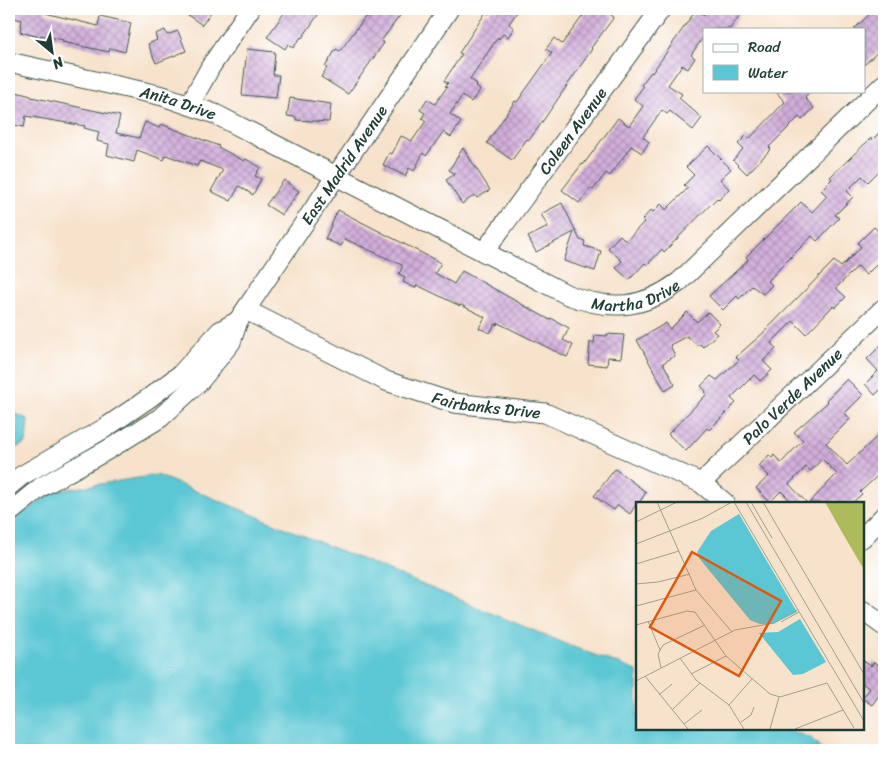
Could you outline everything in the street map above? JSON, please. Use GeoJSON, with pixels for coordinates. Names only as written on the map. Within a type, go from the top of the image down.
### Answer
{"type":"FeatureCollection","features":[{"type":"Feature","properties":{"kind":"street"},"geometry":{"type":"LineString","coordinates":[[190,104],[211,66],[250,9]]}},
{"type":"Feature","properties":{"kind":"street","name":"East Madrid Avenue"},"geometry":{"type":"LineString","coordinates":[[9,513],[41,487],[160,418],[200,381],[231,342],[242,315],[449,9]]}},
{"type":"Feature","properties":{"kind":"street","name":"Coleen Avenue"},"geometry":{"type":"LineString","coordinates":[[484,252],[661,9]]}},
{"type":"Feature","properties":{"kind":"street","name":"Anita Drive"},"geometry":{"type":"LineString","coordinates":[[9,62],[190,104],[235,123],[336,176]]}},
{"type":"Feature","properties":{"kind":"street","name":"Martha Drive"},"geometry":{"type":"LineString","coordinates":[[336,176],[568,295],[592,303],[617,306],[650,299],[670,288],[686,275],[884,84]]}},
{"type":"Feature","properties":{"kind":"street","name":"Palo Verde Avenue"},"geometry":{"type":"LineString","coordinates":[[701,483],[884,308]]}},
{"type":"Feature","properties":{"kind":"street","name":"East Madrid Avenue"},"geometry":{"type":"LineString","coordinates":[[9,486],[21,476],[105,428],[149,398],[181,374],[220,332],[242,315]]}},
{"type":"Feature","properties":{"kind":"street","name":"Fairbanks Drive"},"geometry":{"type":"LineString","coordinates":[[242,315],[386,381],[454,403],[544,413],[701,483],[724,502]]}},
{"type":"Feature","properties":{"kind":"street"},"geometry":{"type":"LineString","coordinates":[[863,537],[884,516]]}},
{"type":"Feature","properties":{"kind":"street"},"geometry":{"type":"LineString","coordinates":[[863,611],[884,626]]}},
{"type":"Feature","properties":{"kind":"water"},"geometry":{"type":"Polygon","coordinates":[[[9,412],[28,419],[26,443],[9,451],[9,412]]]}},
{"type":"Feature","properties":{"kind":"water"},"geometry":{"type":"Polygon","coordinates":[[[157,475],[576,648],[636,671],[636,729],[786,729],[811,738],[823,750],[9,750],[9,522],[56,491],[157,475]]]}},
{"type":"Feature","properties":{"kind":"building"},"geometry":{"type":"Polygon","coordinates":[[[9,9],[46,10],[45,13],[98,26],[100,16],[131,23],[125,52],[110,48],[109,52],[62,42],[63,40],[41,35],[40,37],[20,32],[22,20],[9,17],[9,9]]]}},
{"type":"Feature","properties":{"kind":"building"},"geometry":{"type":"Polygon","coordinates":[[[179,9],[213,9],[202,25],[179,9]]]}},
{"type":"Feature","properties":{"kind":"building"},"geometry":{"type":"Polygon","coordinates":[[[287,9],[322,9],[293,48],[288,44],[285,49],[267,37],[287,9]]]}},
{"type":"Feature","properties":{"kind":"building"},"geometry":{"type":"Polygon","coordinates":[[[377,9],[405,9],[381,41],[384,43],[348,94],[321,77],[336,49],[340,51],[366,16],[368,18],[370,15],[372,16],[377,9]]]}},
{"type":"Feature","properties":{"kind":"building"},"geometry":{"type":"Polygon","coordinates":[[[492,9],[519,9],[509,24],[514,28],[508,37],[503,34],[499,39],[498,37],[470,79],[477,84],[475,86],[480,90],[471,102],[462,96],[450,114],[461,122],[451,137],[443,132],[426,156],[423,153],[414,171],[409,168],[405,176],[383,165],[389,153],[392,154],[401,136],[412,141],[426,121],[422,118],[425,113],[420,110],[427,99],[435,104],[447,87],[445,86],[448,83],[444,81],[462,54],[459,53],[486,12],[489,14],[492,9]]]}},
{"type":"Feature","properties":{"kind":"building"},"geometry":{"type":"Polygon","coordinates":[[[588,9],[602,9],[614,17],[538,128],[529,140],[527,139],[512,160],[487,143],[515,101],[517,102],[552,53],[546,49],[554,38],[562,44],[588,9]]]}},
{"type":"Feature","properties":{"kind":"building"},"geometry":{"type":"Polygon","coordinates":[[[708,9],[744,9],[731,28],[703,28],[703,37],[691,55],[695,58],[688,69],[682,65],[668,85],[682,94],[679,98],[702,118],[693,130],[670,111],[667,114],[662,110],[643,137],[649,142],[642,153],[631,146],[610,176],[606,173],[593,190],[591,188],[579,203],[562,190],[618,118],[629,126],[643,106],[634,99],[643,87],[641,85],[652,73],[696,10],[704,15],[708,9]]]}},
{"type":"Feature","properties":{"kind":"building"},"geometry":{"type":"Polygon","coordinates":[[[874,10],[884,21],[884,46],[866,63],[866,28],[855,28],[874,10]]]}},
{"type":"Feature","properties":{"kind":"building"},"geometry":{"type":"Polygon","coordinates":[[[165,30],[167,35],[178,31],[186,51],[156,63],[148,44],[157,40],[155,34],[165,30]]]}},
{"type":"Feature","properties":{"kind":"building"},"geometry":{"type":"Polygon","coordinates":[[[247,49],[275,52],[273,75],[279,75],[276,98],[242,95],[247,49]]]}},
{"type":"Feature","properties":{"kind":"building"},"geometry":{"type":"Polygon","coordinates":[[[9,90],[31,97],[120,116],[116,133],[139,138],[145,122],[159,128],[161,124],[219,146],[244,161],[246,159],[260,167],[255,176],[261,179],[253,195],[239,186],[231,201],[211,191],[223,170],[200,161],[197,166],[166,155],[164,160],[137,150],[134,162],[107,155],[109,144],[97,141],[99,132],[84,128],[85,126],[26,116],[24,127],[9,124],[9,90]]]}},
{"type":"Feature","properties":{"kind":"building"},"geometry":{"type":"Polygon","coordinates":[[[776,92],[811,92],[805,98],[814,108],[802,120],[799,117],[769,147],[771,149],[747,174],[733,160],[743,149],[738,144],[746,136],[749,139],[785,102],[776,92]]]}},
{"type":"Feature","properties":{"kind":"building"},"geometry":{"type":"Polygon","coordinates":[[[290,98],[331,104],[329,122],[296,120],[296,117],[287,116],[290,98]]]}},
{"type":"Feature","properties":{"kind":"building"},"geometry":{"type":"Polygon","coordinates":[[[884,128],[884,166],[868,182],[862,176],[847,191],[853,197],[835,215],[839,218],[817,241],[812,236],[782,266],[768,281],[772,285],[763,294],[752,286],[739,299],[737,296],[723,310],[709,296],[748,260],[746,257],[801,202],[812,212],[827,196],[821,190],[832,179],[830,177],[884,128]]]}},
{"type":"Feature","properties":{"kind":"building"},"geometry":{"type":"Polygon","coordinates":[[[708,146],[731,169],[720,179],[729,189],[719,200],[717,198],[664,252],[662,249],[629,280],[616,268],[622,261],[608,248],[620,235],[626,241],[644,222],[642,220],[651,210],[653,212],[661,204],[666,210],[688,188],[684,185],[694,175],[686,167],[708,146]]]}},
{"type":"Feature","properties":{"kind":"building"},"geometry":{"type":"Polygon","coordinates":[[[463,148],[490,190],[477,198],[475,195],[462,204],[446,180],[455,174],[449,170],[463,148]]]}},
{"type":"Feature","properties":{"kind":"building"},"geometry":{"type":"Polygon","coordinates":[[[284,180],[299,191],[282,215],[266,205],[284,180]]]}},
{"type":"Feature","properties":{"kind":"building"},"geometry":{"type":"Polygon","coordinates":[[[562,203],[580,240],[585,241],[584,246],[601,251],[595,271],[564,261],[574,232],[536,252],[528,237],[548,227],[541,214],[562,203]]]}},
{"type":"Feature","properties":{"kind":"building"},"geometry":{"type":"Polygon","coordinates":[[[338,210],[441,263],[435,273],[454,284],[462,271],[550,320],[551,318],[569,328],[563,340],[573,345],[567,357],[498,323],[497,325],[495,324],[490,333],[479,328],[485,317],[417,285],[415,288],[403,282],[405,277],[399,274],[402,265],[345,239],[341,246],[325,239],[338,210]]]}},
{"type":"Feature","properties":{"kind":"building"},"geometry":{"type":"Polygon","coordinates":[[[884,224],[884,257],[866,275],[858,266],[836,288],[846,297],[835,308],[833,306],[806,334],[793,321],[771,343],[776,349],[763,361],[772,370],[760,381],[754,375],[731,398],[736,403],[709,430],[707,428],[686,451],[668,434],[707,394],[701,386],[711,376],[717,380],[739,360],[736,357],[762,334],[834,261],[841,267],[861,247],[858,243],[874,227],[878,231],[884,224]]]}},
{"type":"Feature","properties":{"kind":"building"},"geometry":{"type":"Polygon","coordinates":[[[687,312],[697,322],[708,312],[720,324],[713,331],[717,334],[703,347],[700,344],[698,346],[687,336],[670,345],[675,356],[663,363],[675,385],[665,391],[637,340],[666,323],[670,329],[687,312]]]}},
{"type":"Feature","properties":{"kind":"building"},"geometry":{"type":"Polygon","coordinates":[[[607,334],[624,335],[621,358],[608,357],[607,366],[588,364],[590,342],[594,343],[595,335],[607,336],[607,334]]]}},
{"type":"Feature","properties":{"kind":"building"},"geometry":{"type":"Polygon","coordinates":[[[884,342],[884,386],[875,395],[865,384],[878,371],[867,359],[884,342]]]}},
{"type":"Feature","properties":{"kind":"building"},"geometry":{"type":"Polygon","coordinates":[[[847,379],[863,395],[845,413],[850,419],[826,443],[847,465],[884,430],[884,470],[860,492],[862,494],[853,502],[810,502],[837,474],[822,459],[811,471],[806,467],[789,484],[806,502],[792,502],[781,491],[770,502],[756,488],[769,476],[759,466],[769,455],[772,458],[774,455],[781,463],[803,440],[794,432],[828,402],[826,400],[847,379]]]}},
{"type":"Feature","properties":{"kind":"building"},"geometry":{"type":"Polygon","coordinates":[[[615,469],[646,492],[640,502],[636,502],[630,514],[618,505],[614,510],[594,496],[615,469]]]}},
{"type":"Feature","properties":{"kind":"building"},"geometry":{"type":"Polygon","coordinates":[[[863,661],[871,666],[874,662],[884,669],[884,688],[872,705],[863,699],[870,689],[863,684],[863,661]]]}}]}
